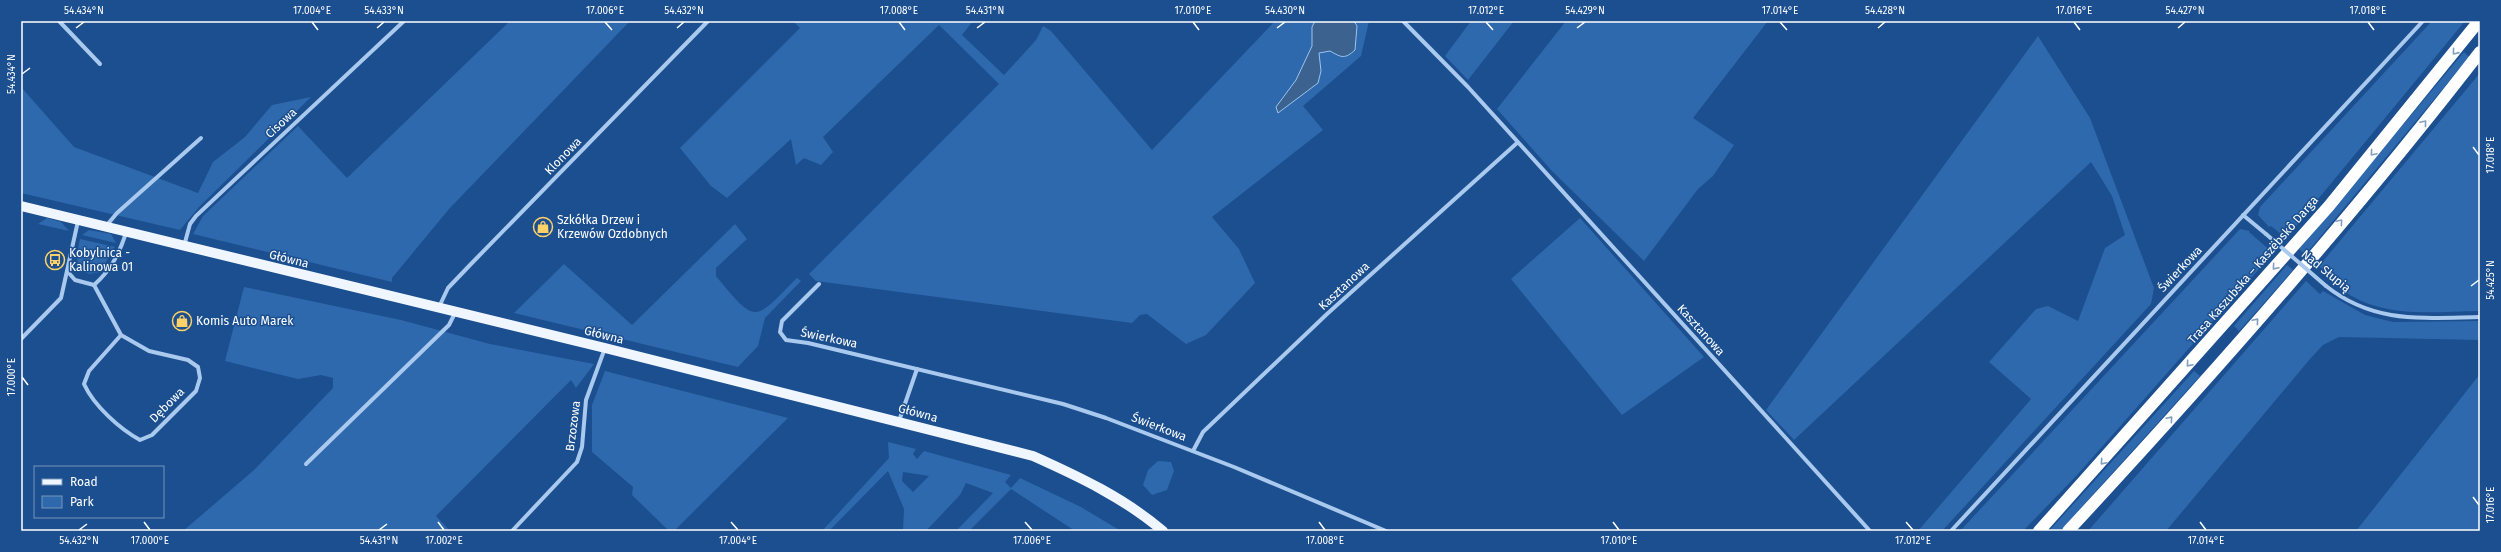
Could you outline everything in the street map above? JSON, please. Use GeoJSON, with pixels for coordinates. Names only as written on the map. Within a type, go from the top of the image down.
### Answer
{"type":"FeatureCollection","features":[{"type":"Feature","properties":{"kind":"highway","name":"Trasa Kaszubska – Kaszëbskô Darga"},"geometry":{"type":"LineString","coordinates":[[2039,531],[2328,206],[2479,21]]}},
{"type":"Feature","properties":{"kind":"highway"},"geometry":{"type":"LineString","coordinates":[[2068,531],[2144,448],[2290,282],[2430,116],[2480,52]]}},
{"type":"Feature","properties":{"kind":"main road","name":"Główna"},"geometry":{"type":"LineString","coordinates":[[21,206],[438,309],[606,348],[1033,456],[1092,483],[1141,512],[1163,531]]}},
{"type":"Feature","properties":{"kind":"street"},"geometry":{"type":"LineString","coordinates":[[59,21],[100,64]]}},
{"type":"Feature","properties":{"kind":"street","name":"Cisowa"},"geometry":{"type":"LineString","coordinates":[[184,246],[190,224],[196,216],[404,21]]}},
{"type":"Feature","properties":{"kind":"street","name":"Klonowa"},"geometry":{"type":"LineString","coordinates":[[438,309],[448,288],[708,21]]}},
{"type":"Feature","properties":{"kind":"street","name":"Kasztanowa"},"geometry":{"type":"LineString","coordinates":[[1403,21],[1468,87],[1517,143],[1870,531]]}},
{"type":"Feature","properties":{"kind":"street","name":"Świerkowa"},"geometry":{"type":"LineString","coordinates":[[1951,531],[2423,21]]}},
{"type":"Feature","properties":{"kind":"street"},"geometry":{"type":"LineString","coordinates":[[106,227],[117,213],[201,138]]}},
{"type":"Feature","properties":{"kind":"street","name":"Kasztanowa"},"geometry":{"type":"LineString","coordinates":[[1193,451],[1203,432],[1321,320],[1517,143]]}},
{"type":"Feature","properties":{"kind":"street","name":"Nad Słupią"},"geometry":{"type":"LineString","coordinates":[[2243,215],[2326,286],[2351,303],[2380,314],[2423,318],[2480,317]]}},
{"type":"Feature","properties":{"kind":"street"},"geometry":{"type":"LineString","coordinates":[[21,339],[61,298],[79,220]]}},
{"type":"Feature","properties":{"kind":"street"},"geometry":{"type":"LineString","coordinates":[[94,285],[104,276],[115,261],[126,232]]}},
{"type":"Feature","properties":{"kind":"street"},"geometry":{"type":"LineString","coordinates":[[68,272],[75,280],[94,285],[121,335]]}},
{"type":"Feature","properties":{"kind":"street","name":"Świerkowa"},"geometry":{"type":"LineString","coordinates":[[819,284],[782,321],[780,332],[786,340],[808,343],[1063,404],[1106,418],[1193,451],[1386,531]]}},
{"type":"Feature","properties":{"kind":"street"},"geometry":{"type":"LineString","coordinates":[[306,464],[449,325],[455,313]]}},
{"type":"Feature","properties":{"kind":"street","name":"Dębowa"},"geometry":{"type":"LineString","coordinates":[[121,335],[149,351],[188,360],[198,367],[200,378],[196,391],[152,435],[140,440],[130,434],[89,396],[84,384],[89,371],[121,335]]}},
{"type":"Feature","properties":{"kind":"street","name":"Brzozowa"},"geometry":{"type":"LineString","coordinates":[[512,531],[577,462],[582,447],[586,400],[606,348]]}},
{"type":"Feature","properties":{"kind":"street"},"geometry":{"type":"LineString","coordinates":[[899,421],[917,369]]}},
{"type":"Feature","properties":{"kind":"green space"},"geometry":{"type":"Polygon","coordinates":[[[510,21],[630,21],[449,209],[392,278],[392,282],[193,234],[203,216],[298,126],[347,178],[510,21]]]}},
{"type":"Feature","properties":{"kind":"green space"},"geometry":{"type":"Polygon","coordinates":[[[793,21],[973,21],[962,35],[1004,75],[1036,40],[1043,26],[1051,31],[1152,150],[1275,21],[1369,21],[1361,56],[1303,106],[1323,130],[1212,217],[1239,249],[1255,283],[1206,335],[1186,344],[1147,314],[1140,315],[1132,323],[816,281],[809,274],[999,84],[939,25],[823,137],[833,152],[821,165],[804,158],[796,165],[791,139],[727,198],[711,186],[680,148],[800,28],[793,21]]]}},
{"type":"Feature","properties":{"kind":"green space"},"geometry":{"type":"Polygon","coordinates":[[[1471,21],[1514,21],[1468,80],[1445,56],[1471,21]]]}},
{"type":"Feature","properties":{"kind":"green space"},"geometry":{"type":"Polygon","coordinates":[[[1566,21],[1768,21],[1693,118],[1734,145],[1713,176],[1698,189],[1644,261],[1552,171],[1497,109],[1566,21]]]}},
{"type":"Feature","properties":{"kind":"green space"},"geometry":{"type":"Polygon","coordinates":[[[2432,21],[2465,21],[2286,238],[2271,226],[2269,227],[2258,215],[2260,207],[2432,21]]]}},
{"type":"Feature","properties":{"kind":"green space"},"geometry":{"type":"Polygon","coordinates":[[[2038,36],[2090,118],[2154,288],[2151,304],[1942,531],[1918,531],[2031,399],[1989,362],[2036,309],[2048,306],[2078,321],[2105,248],[2125,235],[2112,196],[2091,162],[1794,440],[1766,410],[2038,36]]]}},
{"type":"Feature","properties":{"kind":"green space"},"geometry":{"type":"Polygon","coordinates":[[[2464,52],[2469,57],[2305,255],[2299,249],[2464,52]]]}},
{"type":"Feature","properties":{"kind":"green space"},"geometry":{"type":"Polygon","coordinates":[[[2480,73],[2480,311],[2402,311],[2366,303],[2348,294],[2331,282],[2333,279],[2319,266],[2480,73]]]}},
{"type":"Feature","properties":{"kind":"green space"},"geometry":{"type":"Polygon","coordinates":[[[21,87],[74,147],[198,193],[213,162],[245,137],[272,105],[311,97],[199,207],[180,230],[21,193],[21,87]]]}},
{"type":"Feature","properties":{"kind":"green space"},"geometry":{"type":"Polygon","coordinates":[[[47,218],[61,222],[69,231],[38,224],[47,218]]]}},
{"type":"Feature","properties":{"kind":"green space"},"geometry":{"type":"Polygon","coordinates":[[[1580,218],[1704,357],[1622,415],[1511,279],[1580,218]]]}},
{"type":"Feature","properties":{"kind":"green space"},"geometry":{"type":"Polygon","coordinates":[[[735,224],[747,239],[716,268],[716,276],[729,292],[748,310],[756,312],[763,309],[772,303],[797,278],[801,281],[765,318],[758,346],[738,367],[514,313],[564,264],[632,325],[735,224]]]}},
{"type":"Feature","properties":{"kind":"green space"},"geometry":{"type":"Polygon","coordinates":[[[2240,229],[2250,231],[2249,232],[2273,253],[2078,474],[2023,531],[1960,531],[2240,229]]]}},
{"type":"Feature","properties":{"kind":"green space"},"geometry":{"type":"Polygon","coordinates":[[[89,230],[111,234],[116,243],[82,235],[89,230]]]}},
{"type":"Feature","properties":{"kind":"green space"},"geometry":{"type":"Polygon","coordinates":[[[80,239],[115,247],[100,272],[89,274],[80,268],[77,254],[80,239]]]}},
{"type":"Feature","properties":{"kind":"green space"},"geometry":{"type":"Polygon","coordinates":[[[2287,265],[2293,270],[2239,331],[2234,326],[2287,265]]]}},
{"type":"Feature","properties":{"kind":"green space"},"geometry":{"type":"Polygon","coordinates":[[[2306,281],[2320,294],[2323,291],[2365,315],[2393,322],[2480,321],[2480,340],[2339,337],[2323,345],[2310,359],[2166,531],[2088,531],[2306,281]]]}},
{"type":"Feature","properties":{"kind":"green space"},"geometry":{"type":"Polygon","coordinates":[[[244,287],[401,320],[490,344],[594,364],[576,388],[571,380],[436,516],[450,531],[183,531],[254,470],[333,388],[333,378],[321,375],[298,379],[225,361],[244,287]]]}},
{"type":"Feature","properties":{"kind":"green space"},"geometry":{"type":"Polygon","coordinates":[[[605,371],[788,418],[674,531],[669,531],[632,495],[633,487],[592,452],[592,405],[605,371]]]}},
{"type":"Feature","properties":{"kind":"green space"},"geometry":{"type":"Polygon","coordinates":[[[2194,371],[2200,376],[2060,531],[2049,531],[2194,371]]]}},
{"type":"Feature","properties":{"kind":"green space"},"geometry":{"type":"Polygon","coordinates":[[[2480,374],[2480,531],[2356,531],[2480,374]]]}},
{"type":"Feature","properties":{"kind":"green space"},"geometry":{"type":"Polygon","coordinates":[[[888,442],[916,449],[913,454],[917,459],[924,451],[1011,475],[1005,482],[1011,488],[1020,478],[1081,507],[1121,531],[1075,531],[1011,489],[969,531],[956,531],[993,493],[966,483],[960,495],[926,531],[903,531],[904,509],[888,471],[829,531],[822,531],[889,458],[888,442]],[[903,472],[902,481],[913,492],[929,476],[903,472]]]}},
{"type":"Feature","properties":{"kind":"green space"},"geometry":{"type":"Polygon","coordinates":[[[1158,461],[1171,462],[1174,471],[1167,490],[1152,495],[1143,485],[1148,470],[1158,461]]]}},
{"type":"Feature","properties":{"kind":"shaded area"},"geometry":{"type":"Polygon","coordinates":[[[1315,21],[1354,21],[1357,26],[1355,50],[1346,56],[1341,56],[1330,51],[1319,53],[1321,71],[1318,83],[1278,113],[1276,107],[1296,80],[1312,46],[1312,27],[1315,21]]]}},
{"type":"Feature","properties":{"kind":"place","name":"Szkółka Drzew i Krzewów Ozdobnych"},"geometry":{"type":"Point","coordinates":[543,227]}},
{"type":"Feature","properties":{"kind":"place","name":"Kobylnica - Kalinowa 01"},"geometry":{"type":"Point","coordinates":[55,260]}},
{"type":"Feature","properties":{"kind":"place","name":"Komis Auto Marek"},"geometry":{"type":"Point","coordinates":[182,321]}}]}
